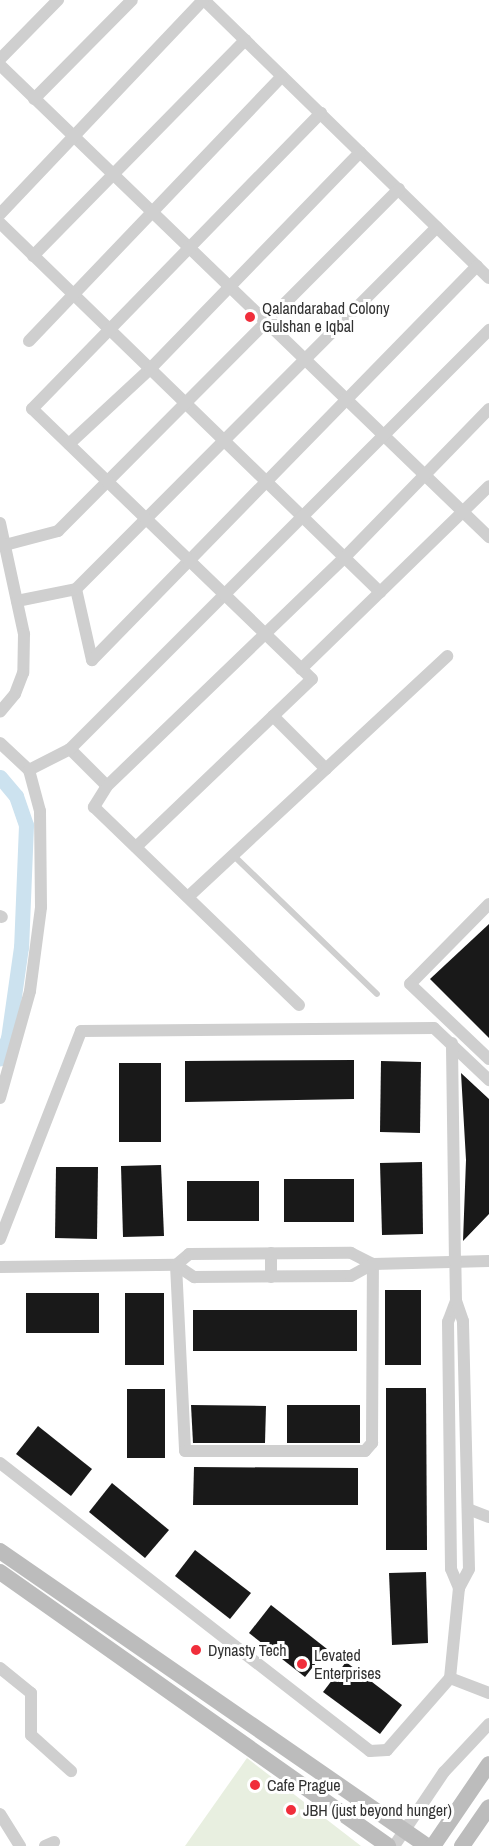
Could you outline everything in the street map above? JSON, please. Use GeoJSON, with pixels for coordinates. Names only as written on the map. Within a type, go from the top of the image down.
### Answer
{"type":"FeatureCollection","features":[{"type":"Feature","properties":{"kind":"street"},"geometry":{"type":"LineString","coordinates":[[0,59],[58,0]]}},
{"type":"Feature","properties":{"kind":"street"},"geometry":{"type":"LineString","coordinates":[[34,99],[132,0]]}},
{"type":"Feature","properties":{"kind":"street"},"geometry":{"type":"LineString","coordinates":[[0,214],[204,0],[489,278]]}},
{"type":"Feature","properties":{"kind":"street"},"geometry":{"type":"LineString","coordinates":[[33,256],[245,40]]}},
{"type":"Feature","properties":{"kind":"street"},"geometry":{"type":"LineString","coordinates":[[0,65],[489,537]]}},
{"type":"Feature","properties":{"kind":"street"},"geometry":{"type":"LineString","coordinates":[[29,341],[282,76]]}},
{"type":"Feature","properties":{"kind":"street"},"geometry":{"type":"LineString","coordinates":[[136,847],[312,679],[32,409],[321,114]]}},
{"type":"Feature","properties":{"kind":"street"},"geometry":{"type":"LineString","coordinates":[[69,444],[150,369],[228,285],[360,152]]}},
{"type":"Feature","properties":{"kind":"street"},"geometry":{"type":"LineString","coordinates":[[5,545],[58,531],[106,480],[187,405],[265,320],[399,189]]}},
{"type":"Feature","properties":{"kind":"street"},"geometry":{"type":"LineString","coordinates":[[0,223],[380,592]]}},
{"type":"Feature","properties":{"kind":"street"},"geometry":{"type":"LineString","coordinates":[[17,601],[76,589],[438,227]]}},
{"type":"Feature","properties":{"kind":"street"},"geometry":{"type":"LineString","coordinates":[[76,589],[92,660],[187,559],[477,266]]}},
{"type":"Feature","properties":{"kind":"street"},"geometry":{"type":"LineString","coordinates":[[29,770],[70,749],[489,330]]}},
{"type":"Feature","properties":{"kind":"street"},"geometry":{"type":"LineString","coordinates":[[299,1005],[94,807],[107,786],[344,558],[489,409]]}},
{"type":"Feature","properties":{"kind":"street"},"geometry":{"type":"LineString","coordinates":[[302,669],[489,486]]}},
{"type":"Feature","properties":{"kind":"street"},"geometry":{"type":"LineString","coordinates":[[0,523],[24,634],[23,674],[15,694],[0,712]]}},
{"type":"Feature","properties":{"kind":"street"},"geometry":{"type":"LineString","coordinates":[[188,897],[447,656]]}},
{"type":"Feature","properties":{"kind":"street"},"geometry":{"type":"LineString","coordinates":[[273,716],[326,769]]}},
{"type":"Feature","properties":{"kind":"street"},"geometry":{"type":"LineString","coordinates":[[0,743],[29,770],[40,811],[40,908],[30,991],[0,1098]]}},
{"type":"Feature","properties":{"kind":"street"},"geometry":{"type":"LineString","coordinates":[[70,749],[107,786]]}},
{"type":"Feature","properties":{"kind":"street"},"geometry":{"type":"LineString","coordinates":[[489,904],[410,984],[489,1059]]}},
{"type":"Feature","properties":{"kind":"street"},"geometry":{"type":"LineString","coordinates":[[0,1239],[81,1031],[434,1028],[489,1080]]}},
{"type":"Feature","properties":{"kind":"street"},"geometry":{"type":"LineString","coordinates":[[0,1463],[370,1751],[387,1750],[450,1678],[459,1588],[469,1569],[463,1321],[456,1301],[454,1262],[452,1043]]}},
{"type":"Feature","properties":{"kind":"street"},"geometry":{"type":"LineString","coordinates":[[176,1265],[189,1254],[271,1253],[351,1253],[373,1264]]}},
{"type":"Feature","properties":{"kind":"street"},"geometry":{"type":"LineString","coordinates":[[271,1253],[271,1277]]}},
{"type":"Feature","properties":{"kind":"street"},"geometry":{"type":"LineString","coordinates":[[0,1267],[176,1265],[194,1277],[271,1277],[351,1276],[373,1264],[489,1261]]}},
{"type":"Feature","properties":{"kind":"street"},"geometry":{"type":"LineString","coordinates":[[176,1265],[185,1451],[365,1451],[372,1443],[373,1264]]}},
{"type":"Feature","properties":{"kind":"street"},"geometry":{"type":"LineString","coordinates":[[456,1301],[448,1322],[451,1569],[459,1588]]}},
{"type":"Feature","properties":{"kind":"street"},"geometry":{"type":"LineString","coordinates":[[468,1509],[489,1517]]}},
{"type":"Feature","properties":{"kind":"street"},"geometry":{"type":"LineString","coordinates":[[0,1551],[427,1846]]}},
{"type":"Feature","properties":{"kind":"street"},"geometry":{"type":"LineString","coordinates":[[0,1572],[388,1846]]}},
{"type":"Feature","properties":{"kind":"street"},"geometry":{"type":"LineString","coordinates":[[0,1668],[31,1693],[31,1735],[71,1771]]}},
{"type":"Feature","properties":{"kind":"street"},"geometry":{"type":"LineString","coordinates":[[450,1678],[489,1693]]}},
{"type":"Feature","properties":{"kind":"street"},"geometry":{"type":"LineString","coordinates":[[394,1846],[444,1773],[489,1724]]}},
{"type":"Feature","properties":{"kind":"street"},"geometry":{"type":"LineString","coordinates":[[433,1846],[489,1764]]}},
{"type":"Feature","properties":{"kind":"street"},"geometry":{"type":"LineString","coordinates":[[462,1846],[489,1807]]}},
{"type":"Feature","properties":{"kind":"street"},"geometry":{"type":"LineString","coordinates":[[0,1814],[20,1846]]}},
{"type":"Feature","properties":{"kind":"lane"},"geometry":{"type":"LineString","coordinates":[[233,855],[377,994]]}},
{"type":"Feature","properties":{"kind":"green space"},"geometry":{"type":"Polygon","coordinates":[[[247,1758],[361,1846],[185,1846],[247,1758]]]}},
{"type":"Feature","properties":{"kind":"building"},"geometry":{"type":"Polygon","coordinates":[[[489,924],[489,1038],[430,979],[489,924]]]}},
{"type":"Feature","properties":{"kind":"building"},"geometry":{"type":"Polygon","coordinates":[[[354,1060],[354,1099],[185,1102],[185,1061],[354,1060]]]}},
{"type":"Feature","properties":{"kind":"building"},"geometry":{"type":"Polygon","coordinates":[[[381,1061],[421,1062],[420,1133],[380,1132],[381,1061]]]}},
{"type":"Feature","properties":{"kind":"building"},"geometry":{"type":"Polygon","coordinates":[[[119,1063],[161,1063],[161,1142],[119,1142],[119,1063]]]}},
{"type":"Feature","properties":{"kind":"building"},"geometry":{"type":"Polygon","coordinates":[[[461,1073],[489,1099],[489,1214],[463,1241],[466,1160],[461,1073]]]}},
{"type":"Feature","properties":{"kind":"building"},"geometry":{"type":"Polygon","coordinates":[[[422,1162],[423,1234],[382,1235],[380,1163],[422,1162]]]}},
{"type":"Feature","properties":{"kind":"building"},"geometry":{"type":"Polygon","coordinates":[[[161,1165],[164,1236],[123,1237],[121,1166],[161,1165]]]}},
{"type":"Feature","properties":{"kind":"building"},"geometry":{"type":"Polygon","coordinates":[[[56,1167],[98,1167],[97,1239],[55,1238],[56,1167]]]}},
{"type":"Feature","properties":{"kind":"building"},"geometry":{"type":"Polygon","coordinates":[[[284,1179],[354,1179],[354,1222],[284,1222],[284,1179]]]}},
{"type":"Feature","properties":{"kind":"building"},"geometry":{"type":"Polygon","coordinates":[[[187,1181],[259,1181],[259,1221],[187,1221],[187,1181]]]}},
{"type":"Feature","properties":{"kind":"building"},"geometry":{"type":"Polygon","coordinates":[[[385,1290],[421,1290],[421,1365],[385,1365],[385,1290]]]}},
{"type":"Feature","properties":{"kind":"building"},"geometry":{"type":"Polygon","coordinates":[[[26,1293],[99,1293],[99,1333],[26,1333],[26,1293]]]}},
{"type":"Feature","properties":{"kind":"building"},"geometry":{"type":"Polygon","coordinates":[[[125,1293],[164,1293],[164,1365],[125,1365],[125,1293]]]}},
{"type":"Feature","properties":{"kind":"building"},"geometry":{"type":"Polygon","coordinates":[[[193,1310],[357,1310],[357,1351],[193,1351],[193,1310]]]}},
{"type":"Feature","properties":{"kind":"building"},"geometry":{"type":"Polygon","coordinates":[[[386,1388],[426,1388],[427,1550],[386,1550],[386,1388]]]}},
{"type":"Feature","properties":{"kind":"building"},"geometry":{"type":"Polygon","coordinates":[[[127,1389],[165,1389],[165,1458],[127,1458],[127,1389]]]}},
{"type":"Feature","properties":{"kind":"building"},"geometry":{"type":"Polygon","coordinates":[[[191,1405],[266,1406],[265,1443],[193,1443],[191,1405]]]}},
{"type":"Feature","properties":{"kind":"building"},"geometry":{"type":"Polygon","coordinates":[[[287,1405],[360,1405],[360,1443],[287,1443],[287,1405]]]}},
{"type":"Feature","properties":{"kind":"building"},"geometry":{"type":"Polygon","coordinates":[[[38,1426],[92,1469],[71,1496],[16,1454],[38,1426]]]}},
{"type":"Feature","properties":{"kind":"building"},"geometry":{"type":"Polygon","coordinates":[[[194,1467],[358,1468],[358,1505],[193,1505],[194,1467]]]}},
{"type":"Feature","properties":{"kind":"building"},"geometry":{"type":"Polygon","coordinates":[[[112,1483],[169,1530],[145,1558],[89,1512],[112,1483]]]}},
{"type":"Feature","properties":{"kind":"building"},"geometry":{"type":"Polygon","coordinates":[[[195,1550],[251,1593],[230,1619],[175,1576],[195,1550]]]}},
{"type":"Feature","properties":{"kind":"building"},"geometry":{"type":"Polygon","coordinates":[[[426,1572],[428,1643],[392,1645],[389,1573],[426,1572]]]}},
{"type":"Feature","properties":{"kind":"building"},"geometry":{"type":"Polygon","coordinates":[[[271,1605],[327,1649],[305,1677],[249,1633],[271,1605]]]}},
{"type":"Feature","properties":{"kind":"building"},"geometry":{"type":"Polygon","coordinates":[[[346,1662],[402,1705],[380,1734],[323,1692],[346,1662]]]}},
{"type":"Feature","properties":{"kind":"waterway"},"geometry":{"type":"LineString","coordinates":[[0,777],[16,796],[26,825],[21,947],[8,1038],[0,1058]]}},
{"type":"Feature","properties":{"kind":"place","name":"Qalandarabad Colony Gulshan e Iqbal"},"geometry":{"type":"Point","coordinates":[250,317]}},
{"type":"Feature","properties":{"kind":"place","name":"Dynasty Tech"},"geometry":{"type":"Point","coordinates":[196,1650]}},
{"type":"Feature","properties":{"kind":"place","name":"Levated Enterprises"},"geometry":{"type":"Point","coordinates":[302,1664]}},
{"type":"Feature","properties":{"kind":"place","name":"Cafe Prague"},"geometry":{"type":"Point","coordinates":[255,1785]}},
{"type":"Feature","properties":{"kind":"place","name":"JBH (just beyond hunger)"},"geometry":{"type":"Point","coordinates":[291,1810]}}]}
